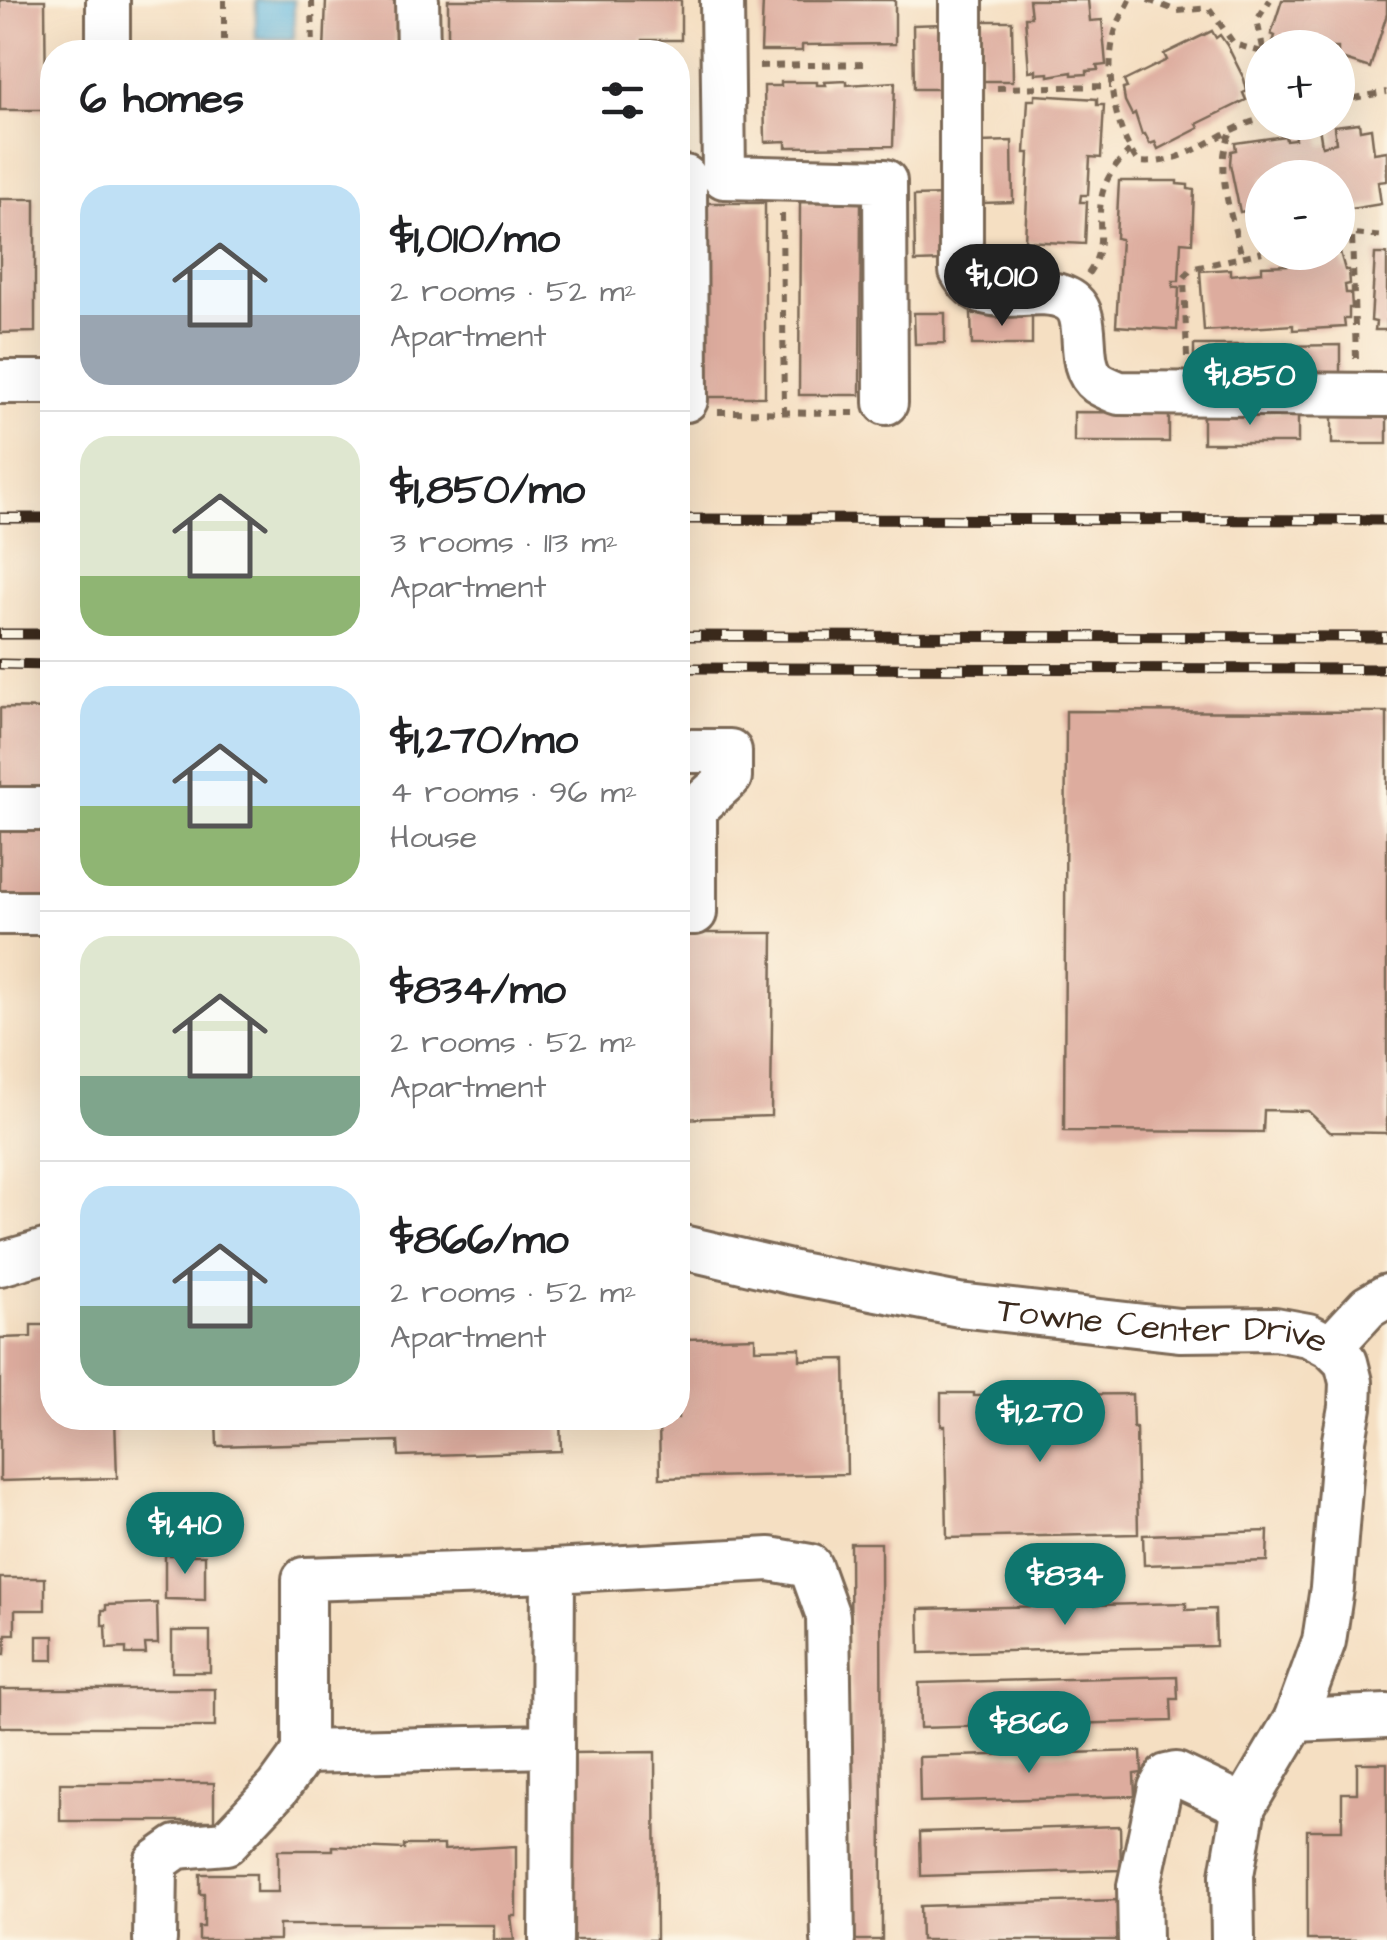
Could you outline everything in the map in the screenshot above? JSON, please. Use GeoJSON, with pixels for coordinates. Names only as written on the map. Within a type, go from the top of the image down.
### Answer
{"type":"FeatureCollection","features":[{"type":"Feature","properties":{"kind":"street"},"geometry":{"type":"LineString","coordinates":[[108,0],[108,40]]}},
{"type":"Feature","properties":{"kind":"street"},"geometry":{"type":"LineString","coordinates":[[417,0],[418,40]]}},
{"type":"Feature","properties":{"kind":"street"},"geometry":{"type":"LineString","coordinates":[[696,406],[696,177],[723,66],[722,0]]}},
{"type":"Feature","properties":{"kind":"street"},"geometry":{"type":"LineString","coordinates":[[961,0],[961,271],[968,284],[984,293],[1070,300],[1080,312],[1087,366],[1095,382],[1119,393],[1372,394]]}},
{"type":"Feature","properties":{"kind":"street"},"geometry":{"type":"LineString","coordinates":[[696,177],[885,181],[886,402]]}},
{"type":"Feature","properties":{"kind":"street"},"geometry":{"type":"LineString","coordinates":[[0,382],[40,382]]}},
{"type":"Feature","properties":{"kind":"street"},"geometry":{"type":"LineString","coordinates":[[690,750],[730,751],[730,777],[690,805]]}},
{"type":"Feature","properties":{"kind":"street"},"geometry":{"type":"LineString","coordinates":[[0,809],[40,809]]}},
{"type":"Feature","properties":{"kind":"street"},"geometry":{"type":"LineString","coordinates":[[690,850],[696,913],[690,913]]}},
{"type":"Feature","properties":{"kind":"street"},"geometry":{"type":"LineString","coordinates":[[0,913],[40,913]]}},
{"type":"Feature","properties":{"kind":"street","name":"Towne Center Drive"},"geometry":{"type":"LineString","coordinates":[[690,1249],[959,1305],[1179,1330],[1275,1330],[1308,1335],[1332,1347],[1346,1362],[1351,1382],[1350,1407],[1324,1641],[1295,1720],[1244,1806],[1232,1875],[1233,1940]]}},
{"type":"Feature","properties":{"kind":"street"},"geometry":{"type":"LineString","coordinates":[[0,1264],[40,1252]]}},
{"type":"Feature","properties":{"kind":"street"},"geometry":{"type":"LineString","coordinates":[[1332,1347],[1368,1307],[1387,1296]]}},
{"type":"Feature","properties":{"kind":"street"},"geometry":{"type":"LineString","coordinates":[[155,1940],[156,1862],[177,1847],[226,1843],[278,1788],[304,1752],[304,1579],[770,1559],[810,1566],[828,1616],[833,1940]]}},
{"type":"Feature","properties":{"kind":"street"},"geometry":{"type":"LineString","coordinates":[[551,1940],[553,1571]]}},
{"type":"Feature","properties":{"kind":"street"},"geometry":{"type":"LineString","coordinates":[[1295,1720],[1387,1716]]}},
{"type":"Feature","properties":{"kind":"street"},"geometry":{"type":"LineString","coordinates":[[304,1752],[552,1746]]}},
{"type":"Feature","properties":{"kind":"street"},"geometry":{"type":"LineString","coordinates":[[1140,1940],[1139,1886],[1160,1788],[1167,1776],[1176,1774],[1244,1806]]}},
{"type":"Feature","properties":{"kind":"path"},"geometry":{"type":"LineString","coordinates":[[224,0],[224,40]]}},
{"type":"Feature","properties":{"kind":"path"},"geometry":{"type":"LineString","coordinates":[[312,0],[312,40]]}},
{"type":"Feature","properties":{"kind":"path"},"geometry":{"type":"LineString","coordinates":[[1130,0],[1115,31],[1112,86],[1126,145],[1138,162],[1158,164],[1182,158],[1245,126]]}},
{"type":"Feature","properties":{"kind":"path"},"geometry":{"type":"LineString","coordinates":[[1148,0],[1177,10],[1209,8],[1234,44],[1245,46]]}},
{"type":"Feature","properties":{"kind":"path"},"geometry":{"type":"LineString","coordinates":[[1259,30],[1257,20],[1270,0]]}},
{"type":"Feature","properties":{"kind":"path"},"geometry":{"type":"LineString","coordinates":[[723,66],[868,64]]}},
{"type":"Feature","properties":{"kind":"path"},"geometry":{"type":"LineString","coordinates":[[961,89],[1112,86]]}},
{"type":"Feature","properties":{"kind":"path"},"geometry":{"type":"LineString","coordinates":[[1355,98],[1387,92]]}},
{"type":"Feature","properties":{"kind":"path"},"geometry":{"type":"LineString","coordinates":[[1230,132],[1222,151],[1242,257]]}},
{"type":"Feature","properties":{"kind":"path"},"geometry":{"type":"LineString","coordinates":[[1070,300],[1098,260],[1100,192],[1112,168],[1130,152]]}},
{"type":"Feature","properties":{"kind":"path"},"geometry":{"type":"LineString","coordinates":[[781,178],[784,412]]}},
{"type":"Feature","properties":{"kind":"path"},"geometry":{"type":"LineString","coordinates":[[1355,234],[1387,237]]}},
{"type":"Feature","properties":{"kind":"path"},"geometry":{"type":"LineString","coordinates":[[1188,393],[1184,278],[1191,269],[1245,256]]}},
{"type":"Feature","properties":{"kind":"path"},"geometry":{"type":"LineString","coordinates":[[1355,258],[1372,394]]}},
{"type":"Feature","properties":{"kind":"path"},"geometry":{"type":"LineString","coordinates":[[696,406],[886,413],[886,402]]}},
{"type":"Feature","properties":{"kind":"water"},"geometry":{"type":"Polygon","coordinates":[[[256,0],[294,0],[294,39],[256,39],[256,0]]]}},
{"type":"Feature","properties":{"kind":"building"},"geometry":{"type":"Polygon","coordinates":[[[0,0],[45,0],[45,40],[40,40],[40,110],[0,110],[0,0]]]}},
{"type":"Feature","properties":{"kind":"building"},"geometry":{"type":"Polygon","coordinates":[[[326,0],[395,0],[395,40],[324,40],[326,0]]]}},
{"type":"Feature","properties":{"kind":"building"},"geometry":{"type":"Polygon","coordinates":[[[448,0],[681,0],[681,40],[448,40],[448,0]]]}},
{"type":"Feature","properties":{"kind":"building"},"geometry":{"type":"Polygon","coordinates":[[[763,0],[895,0],[895,44],[802,45],[802,51],[761,51],[763,0]]]}},
{"type":"Feature","properties":{"kind":"building"},"geometry":{"type":"Polygon","coordinates":[[[1029,0],[1088,0],[1090,21],[1102,20],[1106,65],[1087,74],[1049,76],[1029,71],[1025,17],[1031,17],[1029,0]]]}},
{"type":"Feature","properties":{"kind":"building"},"geometry":{"type":"Polygon","coordinates":[[[1282,0],[1387,0],[1387,14],[1370,68],[1355,63],[1355,30],[1272,30],[1282,0]]]}},
{"type":"Feature","properties":{"kind":"building"},"geometry":{"type":"Polygon","coordinates":[[[980,21],[1012,21],[1013,81],[981,81],[980,21]]]}},
{"type":"Feature","properties":{"kind":"building"},"geometry":{"type":"Polygon","coordinates":[[[943,24],[944,89],[914,89],[913,25],[943,24]]]}},
{"type":"Feature","properties":{"kind":"building"},"geometry":{"type":"Polygon","coordinates":[[[1212,31],[1216,38],[1220,35],[1244,79],[1245,100],[1158,149],[1155,142],[1150,144],[1142,135],[1123,89],[1127,88],[1124,81],[1167,60],[1164,54],[1212,31]]]}},
{"type":"Feature","properties":{"kind":"building"},"geometry":{"type":"Polygon","coordinates":[[[847,81],[847,85],[895,82],[893,146],[786,147],[786,141],[765,142],[764,86],[847,81]]]}},
{"type":"Feature","properties":{"kind":"building"},"geometry":{"type":"Polygon","coordinates":[[[1035,95],[1097,99],[1097,105],[1104,105],[1101,158],[1090,157],[1088,195],[1081,195],[1080,202],[1087,202],[1085,244],[1025,241],[1028,100],[1035,100],[1035,95]]]}},
{"type":"Feature","properties":{"kind":"building"},"geometry":{"type":"Polygon","coordinates":[[[1355,123],[1359,123],[1360,130],[1371,128],[1374,153],[1387,151],[1387,181],[1378,182],[1381,204],[1355,208],[1355,160],[1245,160],[1245,211],[1240,212],[1230,164],[1235,143],[1321,140],[1322,146],[1336,140],[1355,140],[1355,123]]]}},
{"type":"Feature","properties":{"kind":"building"},"geometry":{"type":"Polygon","coordinates":[[[1012,141],[1013,202],[982,203],[980,142],[1012,141]]]}},
{"type":"Feature","properties":{"kind":"building"},"geometry":{"type":"Polygon","coordinates":[[[1119,181],[1177,181],[1194,190],[1192,243],[1181,242],[1179,281],[1173,281],[1173,287],[1179,287],[1177,330],[1116,326],[1121,239],[1116,238],[1119,181]]]}},
{"type":"Feature","properties":{"kind":"building"},"geometry":{"type":"Polygon","coordinates":[[[944,195],[945,261],[915,262],[914,196],[944,195]]]}},
{"type":"Feature","properties":{"kind":"building"},"geometry":{"type":"Polygon","coordinates":[[[0,199],[35,199],[35,332],[0,333],[0,199]]]}},
{"type":"Feature","properties":{"kind":"building"},"geometry":{"type":"Polygon","coordinates":[[[800,202],[861,203],[860,395],[799,395],[800,202]]]}},
{"type":"Feature","properties":{"kind":"building"},"geometry":{"type":"Polygon","coordinates":[[[704,203],[765,203],[765,397],[704,397],[704,203]]]}},
{"type":"Feature","properties":{"kind":"building"},"geometry":{"type":"Polygon","coordinates":[[[1375,254],[1387,254],[1387,330],[1375,330],[1376,322],[1371,321],[1375,254]]]}},
{"type":"Feature","properties":{"kind":"building"},"geometry":{"type":"Polygon","coordinates":[[[1230,269],[1230,275],[1349,270],[1350,284],[1345,285],[1346,293],[1351,293],[1352,308],[1349,319],[1344,319],[1345,327],[1293,330],[1293,325],[1204,331],[1200,271],[1230,269]]]}},
{"type":"Feature","properties":{"kind":"building"},"geometry":{"type":"Polygon","coordinates":[[[914,313],[945,313],[945,343],[915,344],[914,313]]]}},
{"type":"Feature","properties":{"kind":"building"},"geometry":{"type":"Polygon","coordinates":[[[1032,313],[1032,345],[972,345],[971,314],[1032,313]]]}},
{"type":"Feature","properties":{"kind":"building"},"geometry":{"type":"Polygon","coordinates":[[[1194,345],[1254,345],[1254,376],[1194,376],[1194,345]]]}},
{"type":"Feature","properties":{"kind":"building"},"geometry":{"type":"Polygon","coordinates":[[[1340,345],[1340,376],[1280,377],[1280,346],[1340,345]]]}},
{"type":"Feature","properties":{"kind":"building"},"geometry":{"type":"Polygon","coordinates":[[[1074,412],[1169,413],[1169,442],[1074,442],[1074,412]]]}},
{"type":"Feature","properties":{"kind":"building"},"geometry":{"type":"Polygon","coordinates":[[[1203,413],[1298,413],[1298,443],[1203,443],[1203,413]]]}},
{"type":"Feature","properties":{"kind":"building"},"geometry":{"type":"Polygon","coordinates":[[[1332,413],[1387,414],[1387,444],[1332,444],[1332,413]]]}},
{"type":"Feature","properties":{"kind":"building"},"geometry":{"type":"Polygon","coordinates":[[[0,708],[40,709],[40,793],[0,793],[0,708]]]}},
{"type":"Feature","properties":{"kind":"building"},"geometry":{"type":"Polygon","coordinates":[[[1066,711],[1387,712],[1387,1133],[1330,1132],[1308,1111],[1264,1110],[1263,1132],[1064,1131],[1066,711]]]}},
{"type":"Feature","properties":{"kind":"building"},"geometry":{"type":"Polygon","coordinates":[[[0,828],[40,828],[40,902],[0,901],[0,828]]]}},
{"type":"Feature","properties":{"kind":"building"},"geometry":{"type":"Polygon","coordinates":[[[690,933],[773,933],[771,1116],[690,1119],[690,933]]]}},
{"type":"Feature","properties":{"kind":"building"},"geometry":{"type":"Polygon","coordinates":[[[31,1325],[40,1325],[40,1430],[115,1430],[117,1478],[0,1481],[0,1338],[31,1337],[31,1325]]]}},
{"type":"Feature","properties":{"kind":"building"},"geometry":{"type":"Polygon","coordinates":[[[755,1337],[755,1349],[800,1348],[800,1360],[845,1359],[847,1474],[660,1478],[659,1430],[690,1430],[690,1339],[755,1337]]]}},
{"type":"Feature","properties":{"kind":"building"},"geometry":{"type":"Polygon","coordinates":[[[941,1393],[1132,1394],[1138,1534],[947,1538],[941,1393]]]}},
{"type":"Feature","properties":{"kind":"building"},"geometry":{"type":"Polygon","coordinates":[[[216,1430],[560,1430],[561,1451],[399,1456],[398,1441],[217,1446],[216,1430]]]}},
{"type":"Feature","properties":{"kind":"building"},"geometry":{"type":"Polygon","coordinates":[[[1268,1531],[1267,1561],[1144,1565],[1143,1535],[1268,1531]]]}},
{"type":"Feature","properties":{"kind":"building"},"geometry":{"type":"Polygon","coordinates":[[[850,1543],[881,1543],[882,1940],[852,1940],[850,1543]]]}},
{"type":"Feature","properties":{"kind":"building"},"geometry":{"type":"Polygon","coordinates":[[[165,1555],[205,1555],[205,1600],[165,1599],[165,1555]]]}},
{"type":"Feature","properties":{"kind":"building"},"geometry":{"type":"Polygon","coordinates":[[[0,1578],[45,1578],[45,1610],[15,1610],[15,1634],[6,1634],[5,1654],[0,1654],[0,1578]]]}},
{"type":"Feature","properties":{"kind":"building"},"geometry":{"type":"Polygon","coordinates":[[[157,1603],[158,1644],[145,1644],[146,1654],[126,1654],[126,1648],[107,1649],[106,1625],[102,1625],[106,1605],[157,1603]]]}},
{"type":"Feature","properties":{"kind":"building"},"geometry":{"type":"Polygon","coordinates":[[[1186,1603],[1186,1610],[1215,1609],[1216,1646],[920,1653],[919,1609],[1186,1603]]]}},
{"type":"Feature","properties":{"kind":"building"},"geometry":{"type":"Polygon","coordinates":[[[172,1631],[210,1631],[210,1672],[172,1672],[172,1631]]]}},
{"type":"Feature","properties":{"kind":"building"},"geometry":{"type":"Polygon","coordinates":[[[37,1636],[54,1636],[54,1660],[37,1660],[37,1636]]]}},
{"type":"Feature","properties":{"kind":"building"},"geometry":{"type":"Polygon","coordinates":[[[1177,1676],[1178,1699],[1171,1699],[1172,1721],[920,1728],[919,1683],[1177,1676]]]}},
{"type":"Feature","properties":{"kind":"building"},"geometry":{"type":"Polygon","coordinates":[[[0,1689],[215,1689],[215,1727],[0,1727],[0,1689]]]}},
{"type":"Feature","properties":{"kind":"building"},"geometry":{"type":"Polygon","coordinates":[[[1141,1751],[1142,1773],[1134,1774],[1135,1796],[920,1802],[919,1757],[1141,1751]]]}},
{"type":"Feature","properties":{"kind":"building"},"geometry":{"type":"Polygon","coordinates":[[[655,1752],[656,1940],[572,1940],[571,1753],[655,1752]]]}},
{"type":"Feature","properties":{"kind":"building"},"geometry":{"type":"Polygon","coordinates":[[[1357,1763],[1387,1763],[1387,1940],[1307,1940],[1307,1830],[1342,1830],[1342,1793],[1357,1793],[1357,1763]]]}},
{"type":"Feature","properties":{"kind":"building"},"geometry":{"type":"Polygon","coordinates":[[[60,1783],[214,1783],[214,1821],[60,1821],[60,1783]]]}},
{"type":"Feature","properties":{"kind":"building"},"geometry":{"type":"Polygon","coordinates":[[[1120,1826],[1121,1870],[921,1876],[920,1832],[1120,1826]]]}},
{"type":"Feature","properties":{"kind":"building"},"geometry":{"type":"Polygon","coordinates":[[[404,1845],[444,1845],[444,1850],[516,1846],[516,1916],[511,1916],[514,1940],[494,1940],[494,1925],[279,1925],[279,1940],[199,1940],[199,1927],[204,1927],[200,1874],[256,1874],[256,1892],[278,1892],[278,1850],[333,1850],[333,1846],[404,1849],[404,1845]]]}},
{"type":"Feature","properties":{"kind":"building"},"geometry":{"type":"Polygon","coordinates":[[[1120,1900],[1121,1940],[921,1940],[920,1906],[1120,1900]]]}},
{"type":"Feature","properties":{"kind":"railway"},"geometry":{"type":"LineString","coordinates":[[0,518],[40,518]]}},
{"type":"Feature","properties":{"kind":"railway"},"geometry":{"type":"LineString","coordinates":[[690,519],[1387,520]]}},
{"type":"Feature","properties":{"kind":"railway"},"geometry":{"type":"LineString","coordinates":[[0,634],[40,634]]}},
{"type":"Feature","properties":{"kind":"railway"},"geometry":{"type":"LineString","coordinates":[[690,636],[1387,637]]}},
{"type":"Feature","properties":{"kind":"railway"},"geometry":{"type":"LineString","coordinates":[[0,664],[40,665]]}},
{"type":"Feature","properties":{"kind":"railway"},"geometry":{"type":"LineString","coordinates":[[690,668],[1387,669]]}}]}
